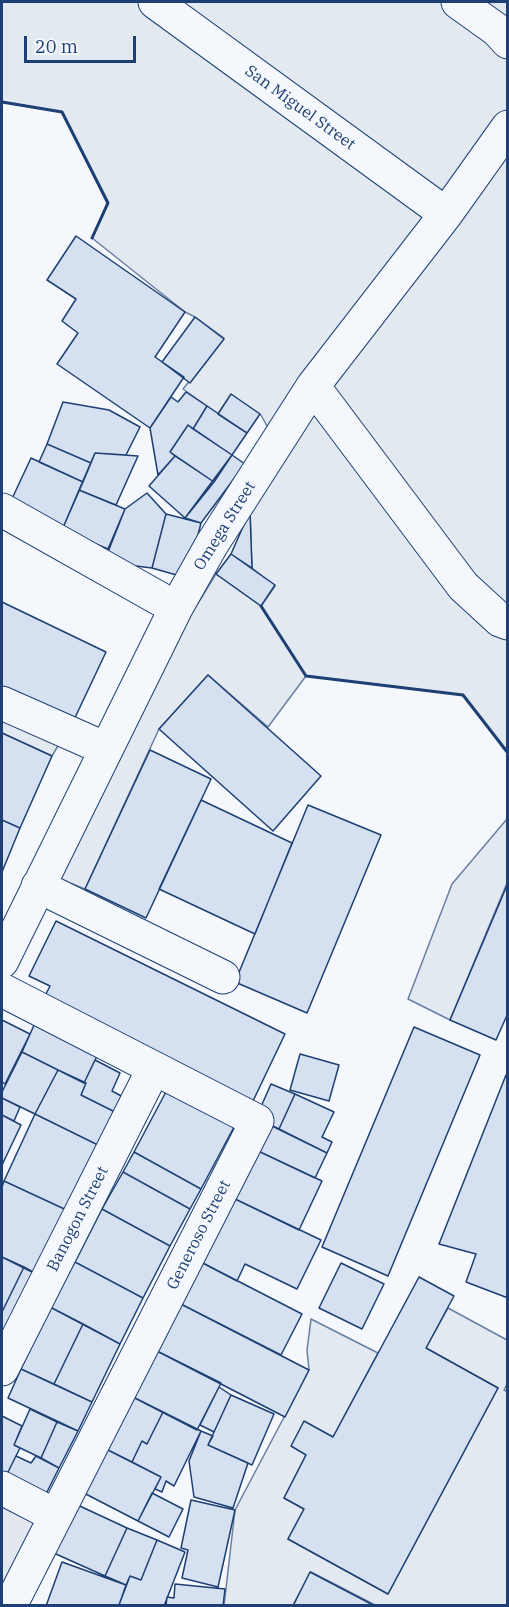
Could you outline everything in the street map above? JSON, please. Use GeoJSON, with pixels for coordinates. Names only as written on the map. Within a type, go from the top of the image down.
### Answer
{"type":"FeatureCollection","features":[{"type":"Feature","properties":{"kind":"street","name":"San Miguel Street"},"geometry":{"type":"LineString","coordinates":[[155,2],[446,214]]}},
{"type":"Feature","properties":{"kind":"street"},"geometry":{"type":"LineString","coordinates":[[458,2],[497,30],[507,42]]}},
{"type":"Feature","properties":{"kind":"street","name":"Omega Street"},"geometry":{"type":"LineString","coordinates":[[2,961],[176,608],[212,544],[313,386],[446,214],[507,127]]}},
{"type":"Feature","properties":{"kind":"street"},"geometry":{"type":"LineString","coordinates":[[313,386],[463,586],[500,620],[507,623]]}},
{"type":"Feature","properties":{"kind":"street"},"geometry":{"type":"LineString","coordinates":[[2,510],[176,608]]}},
{"type":"Feature","properties":{"kind":"street"},"geometry":{"type":"LineString","coordinates":[[2,703],[106,749]]}},
{"type":"Feature","properties":{"kind":"street"},"geometry":{"type":"LineString","coordinates":[[38,886],[223,977]]}},
{"type":"Feature","properties":{"kind":"street","name":"Generoso Street"},"geometry":{"type":"LineString","coordinates":[[2,990],[257,1121],[10,1605]]}},
{"type":"Feature","properties":{"kind":"street","name":"Banogon Street"},"geometry":{"type":"LineString","coordinates":[[2,1369],[154,1068]]}},
{"type":"Feature","properties":{"kind":"street"},"geometry":{"type":"LineString","coordinates":[[2,1488],[56,1516]]}},
{"type":"Feature","properties":{"kind":"shaded area"},"geometry":{"type":"Polygon","coordinates":[[[2,2],[507,2],[507,753],[463,695],[306,676],[268,727],[208,675],[159,729],[85,889],[57,878],[167,653],[216,574],[261,606],[275,586],[252,568],[250,511],[285,459],[261,415],[231,395],[218,414],[183,389],[224,338],[185,312],[92,238],[107,203],[62,112],[2,102],[2,2]]]}},
{"type":"Feature","properties":{"kind":"shaded area"},"geometry":{"type":"Polygon","coordinates":[[[2,715],[62,739],[52,756],[2,733],[2,715]]]}},
{"type":"Feature","properties":{"kind":"shaded area"},"geometry":{"type":"Polygon","coordinates":[[[507,819],[507,883],[450,1020],[408,999],[452,884],[507,819]]]}},
{"type":"Feature","properties":{"kind":"shaded area"},"geometry":{"type":"Polygon","coordinates":[[[448,1308],[507,1340],[507,1384],[504,1390],[508,1392],[507,1605],[375,1605],[311,1572],[293,1605],[224,1606],[235,1510],[309,1370],[307,1350],[311,1319],[378,1353],[333,1437],[304,1422],[306,1455],[284,1498],[304,1509],[288,1539],[388,1594],[498,1388],[426,1348],[448,1308]]]}},
{"type":"Feature","properties":{"kind":"shaded area"},"geometry":{"type":"Polygon","coordinates":[[[2,1499],[41,1518],[2,1598],[2,1499]]]}},
{"type":"Feature","properties":{"kind":"building"},"geometry":{"type":"Polygon","coordinates":[[[76,236],[185,312],[155,357],[184,377],[150,428],[57,364],[78,333],[62,321],[76,299],[47,280],[76,236]]]}},
{"type":"Feature","properties":{"kind":"building"},"geometry":{"type":"Polygon","coordinates":[[[195,317],[224,339],[190,383],[162,362],[195,317]]]}},
{"type":"Feature","properties":{"kind":"building"},"geometry":{"type":"Polygon","coordinates":[[[186,392],[207,406],[193,429],[188,425],[170,452],[175,456],[158,475],[150,428],[171,397],[178,402],[186,392]]]}},
{"type":"Feature","properties":{"kind":"building"},"geometry":{"type":"Polygon","coordinates":[[[231,394],[260,414],[247,433],[218,414],[231,394]]]}},
{"type":"Feature","properties":{"kind":"building"},"geometry":{"type":"Polygon","coordinates":[[[63,402],[109,410],[140,427],[126,455],[95,453],[91,463],[47,444],[63,402]]]}},
{"type":"Feature","properties":{"kind":"building"},"geometry":{"type":"Polygon","coordinates":[[[207,406],[247,433],[232,455],[193,429],[207,406]]]}},
{"type":"Feature","properties":{"kind":"building"},"geometry":{"type":"Polygon","coordinates":[[[188,425],[232,455],[214,482],[170,452],[188,425]]]}},
{"type":"Feature","properties":{"kind":"building"},"geometry":{"type":"Polygon","coordinates":[[[47,444],[91,463],[83,482],[39,462],[47,444]]]}},
{"type":"Feature","properties":{"kind":"building"},"geometry":{"type":"Polygon","coordinates":[[[95,453],[138,456],[116,505],[79,490],[95,453]]]}},
{"type":"Feature","properties":{"kind":"building"},"geometry":{"type":"Polygon","coordinates":[[[232,455],[245,464],[201,523],[185,518],[232,455]]]}},
{"type":"Feature","properties":{"kind":"building"},"geometry":{"type":"Polygon","coordinates":[[[175,456],[214,482],[185,518],[149,486],[175,456]]]}},
{"type":"Feature","properties":{"kind":"building"},"geometry":{"type":"Polygon","coordinates":[[[31,458],[83,482],[62,530],[10,503],[31,458]]]}},
{"type":"Feature","properties":{"kind":"building"},"geometry":{"type":"Polygon","coordinates":[[[79,490],[125,509],[108,549],[62,530],[79,490]]]}},
{"type":"Feature","properties":{"kind":"building"},"geometry":{"type":"Polygon","coordinates":[[[147,493],[166,514],[152,568],[104,562],[125,509],[147,493]]]}},
{"type":"Feature","properties":{"kind":"building"},"geometry":{"type":"Polygon","coordinates":[[[250,511],[252,568],[231,554],[250,511]]]}},
{"type":"Feature","properties":{"kind":"building"},"geometry":{"type":"Polygon","coordinates":[[[166,514],[201,523],[187,578],[152,568],[166,514]]]}},
{"type":"Feature","properties":{"kind":"building"},"geometry":{"type":"Polygon","coordinates":[[[231,554],[275,585],[261,606],[216,574],[231,554]]]}},
{"type":"Feature","properties":{"kind":"building"},"geometry":{"type":"Polygon","coordinates":[[[2,602],[106,652],[72,724],[2,690],[2,602]]]}},
{"type":"Feature","properties":{"kind":"building"},"geometry":{"type":"Polygon","coordinates":[[[208,675],[321,776],[273,831],[159,729],[208,675]]]}},
{"type":"Feature","properties":{"kind":"building"},"geometry":{"type":"Polygon","coordinates":[[[2,733],[52,756],[20,828],[2,820],[2,733]]]}},
{"type":"Feature","properties":{"kind":"building"},"geometry":{"type":"Polygon","coordinates":[[[150,750],[211,779],[146,918],[85,889],[150,750]]]}},
{"type":"Feature","properties":{"kind":"building"},"geometry":{"type":"Polygon","coordinates":[[[201,800],[292,843],[255,934],[159,889],[201,800]]]}},
{"type":"Feature","properties":{"kind":"building"},"geometry":{"type":"Polygon","coordinates":[[[308,805],[381,835],[307,1013],[235,982],[308,805]]]}},
{"type":"Feature","properties":{"kind":"building"},"geometry":{"type":"Polygon","coordinates":[[[2,820],[20,828],[2,872],[2,820]]]}},
{"type":"Feature","properties":{"kind":"building"},"geometry":{"type":"Polygon","coordinates":[[[508,883],[508,1013],[496,1040],[450,1020],[508,883]]]}},
{"type":"Feature","properties":{"kind":"building"},"geometry":{"type":"Polygon","coordinates":[[[56,921],[285,1034],[253,1101],[44,998],[50,986],[29,976],[56,921]]]}},
{"type":"Feature","properties":{"kind":"building"},"geometry":{"type":"Polygon","coordinates":[[[2,1020],[30,1034],[5,1084],[2,1082],[2,1020]]]}},
{"type":"Feature","properties":{"kind":"building"},"geometry":{"type":"Polygon","coordinates":[[[35,1023],[98,1054],[84,1083],[22,1052],[35,1023]]]}},
{"type":"Feature","properties":{"kind":"building"},"geometry":{"type":"Polygon","coordinates":[[[414,1027],[480,1055],[388,1276],[322,1247],[414,1027]]]}},
{"type":"Feature","properties":{"kind":"building"},"geometry":{"type":"Polygon","coordinates":[[[22,1052],[58,1070],[35,1114],[2,1098],[2,1092],[22,1052]]]}},
{"type":"Feature","properties":{"kind":"building"},"geometry":{"type":"Polygon","coordinates":[[[300,1054],[339,1065],[329,1101],[290,1090],[300,1054]]]}},
{"type":"Feature","properties":{"kind":"building"},"geometry":{"type":"Polygon","coordinates":[[[95,1060],[120,1073],[112,1091],[127,1099],[119,1114],[81,1095],[95,1060]]]}},
{"type":"Feature","properties":{"kind":"building"},"geometry":{"type":"Polygon","coordinates":[[[58,1070],[86,1083],[81,1095],[119,1114],[104,1148],[35,1114],[58,1070]]]}},
{"type":"Feature","properties":{"kind":"building"},"geometry":{"type":"Polygon","coordinates":[[[506,1075],[508,1075],[508,1298],[466,1282],[476,1254],[439,1244],[506,1075]]]}},
{"type":"Feature","properties":{"kind":"building"},"geometry":{"type":"Polygon","coordinates":[[[271,1084],[295,1094],[279,1129],[256,1118],[271,1084]]]}},
{"type":"Feature","properties":{"kind":"building"},"geometry":{"type":"Polygon","coordinates":[[[167,1090],[234,1127],[201,1189],[134,1152],[167,1090]]]}},
{"type":"Feature","properties":{"kind":"building"},"geometry":{"type":"Polygon","coordinates":[[[295,1094],[334,1112],[322,1137],[332,1142],[327,1153],[279,1129],[295,1094]]]}},
{"type":"Feature","properties":{"kind":"building"},"geometry":{"type":"Polygon","coordinates":[[[2,1098],[20,1107],[14,1121],[2,1115],[2,1098]]]}},
{"type":"Feature","properties":{"kind":"building"},"geometry":{"type":"Polygon","coordinates":[[[35,1114],[104,1148],[73,1213],[4,1181],[35,1114]]]}},
{"type":"Feature","properties":{"kind":"building"},"geometry":{"type":"Polygon","coordinates":[[[2,1115],[21,1125],[2,1165],[2,1115]]]}},
{"type":"Feature","properties":{"kind":"building"},"geometry":{"type":"Polygon","coordinates":[[[268,1124],[327,1153],[315,1178],[256,1150],[268,1124]]]}},
{"type":"Feature","properties":{"kind":"building"},"geometry":{"type":"Polygon","coordinates":[[[256,1150],[322,1181],[299,1230],[233,1198],[256,1150]]]}},
{"type":"Feature","properties":{"kind":"building"},"geometry":{"type":"Polygon","coordinates":[[[134,1152],[201,1189],[190,1209],[123,1172],[134,1152]]]}},
{"type":"Feature","properties":{"kind":"building"},"geometry":{"type":"Polygon","coordinates":[[[123,1172],[190,1209],[170,1246],[102,1209],[123,1172]]]}},
{"type":"Feature","properties":{"kind":"building"},"geometry":{"type":"Polygon","coordinates":[[[4,1181],[73,1213],[42,1277],[2,1257],[2,1187],[4,1181]]]}},
{"type":"Feature","properties":{"kind":"building"},"geometry":{"type":"Polygon","coordinates":[[[233,1198],[321,1240],[297,1289],[245,1264],[237,1281],[195,1259],[233,1198]]]}},
{"type":"Feature","properties":{"kind":"building"},"geometry":{"type":"Polygon","coordinates":[[[102,1209],[170,1246],[143,1298],[75,1262],[102,1209]]]}},
{"type":"Feature","properties":{"kind":"building"},"geometry":{"type":"Polygon","coordinates":[[[2,1257],[24,1267],[2,1312],[2,1257]]]}},
{"type":"Feature","properties":{"kind":"building"},"geometry":{"type":"Polygon","coordinates":[[[195,1259],[302,1314],[281,1355],[175,1301],[195,1259]]]}},
{"type":"Feature","properties":{"kind":"building"},"geometry":{"type":"Polygon","coordinates":[[[75,1262],[143,1298],[120,1344],[50,1307],[75,1262]]]}},
{"type":"Feature","properties":{"kind":"building"},"geometry":{"type":"Polygon","coordinates":[[[341,1263],[384,1284],[362,1329],[319,1308],[341,1263]]]}},
{"type":"Feature","properties":{"kind":"building"},"geometry":{"type":"Polygon","coordinates":[[[24,1267],[42,1277],[13,1335],[2,1329],[2,1312],[24,1267]]]}},
{"type":"Feature","properties":{"kind":"building"},"geometry":{"type":"Polygon","coordinates":[[[419,1277],[454,1296],[426,1348],[498,1388],[388,1594],[288,1539],[304,1509],[284,1498],[306,1455],[291,1446],[304,1421],[333,1437],[419,1277]]]}},
{"type":"Feature","properties":{"kind":"building"},"geometry":{"type":"Polygon","coordinates":[[[175,1301],[309,1370],[285,1417],[151,1348],[175,1301]]]}},
{"type":"Feature","properties":{"kind":"building"},"geometry":{"type":"Polygon","coordinates":[[[50,1307],[83,1324],[54,1384],[21,1369],[50,1307]]]}},
{"type":"Feature","properties":{"kind":"building"},"geometry":{"type":"Polygon","coordinates":[[[83,1324],[120,1344],[92,1402],[54,1384],[83,1324]]]}},
{"type":"Feature","properties":{"kind":"building"},"geometry":{"type":"Polygon","coordinates":[[[151,1348],[221,1383],[197,1430],[127,1394],[151,1348]]]}},
{"type":"Feature","properties":{"kind":"building"},"geometry":{"type":"Polygon","coordinates":[[[21,1369],[92,1402],[78,1431],[8,1398],[21,1369]]]}},
{"type":"Feature","properties":{"kind":"building"},"geometry":{"type":"Polygon","coordinates":[[[219,1387],[231,1395],[214,1432],[200,1425],[219,1387]]]}},
{"type":"Feature","properties":{"kind":"building"},"geometry":{"type":"Polygon","coordinates":[[[127,1394],[163,1412],[147,1444],[142,1441],[132,1462],[100,1446],[127,1394]]]}},
{"type":"Feature","properties":{"kind":"building"},"geometry":{"type":"Polygon","coordinates":[[[231,1395],[274,1414],[252,1465],[208,1445],[231,1395]]]}},
{"type":"Feature","properties":{"kind":"building"},"geometry":{"type":"Polygon","coordinates":[[[30,1409],[57,1422],[41,1458],[14,1445],[30,1409]]]}},
{"type":"Feature","properties":{"kind":"building"},"geometry":{"type":"Polygon","coordinates":[[[163,1412],[201,1431],[174,1486],[166,1481],[162,1492],[155,1489],[161,1477],[132,1462],[142,1441],[147,1444],[163,1412]]]}},
{"type":"Feature","properties":{"kind":"building"},"geometry":{"type":"Polygon","coordinates":[[[2,1416],[22,1426],[14,1445],[20,1448],[4,1480],[2,1479],[2,1416]]]}},
{"type":"Feature","properties":{"kind":"building"},"geometry":{"type":"Polygon","coordinates":[[[57,1422],[78,1431],[59,1468],[41,1458],[57,1422]]]}},
{"type":"Feature","properties":{"kind":"building"},"geometry":{"type":"Polygon","coordinates":[[[201,1431],[213,1436],[208,1445],[248,1463],[233,1508],[194,1497],[189,1461],[201,1431]]]}},
{"type":"Feature","properties":{"kind":"building"},"geometry":{"type":"Polygon","coordinates":[[[100,1446],[161,1477],[138,1521],[78,1490],[100,1446]]]}},
{"type":"Feature","properties":{"kind":"building"},"geometry":{"type":"Polygon","coordinates":[[[16,1456],[31,1463],[36,1456],[59,1468],[43,1500],[4,1480],[16,1456]]]}},
{"type":"Feature","properties":{"kind":"building"},"geometry":{"type":"Polygon","coordinates":[[[152,1493],[183,1509],[169,1537],[138,1521],[152,1493]]]}},
{"type":"Feature","properties":{"kind":"building"},"geometry":{"type":"Polygon","coordinates":[[[191,1500],[235,1510],[218,1587],[182,1578],[188,1550],[181,1548],[191,1500]]]}},
{"type":"Feature","properties":{"kind":"building"},"geometry":{"type":"Polygon","coordinates":[[[69,1501],[127,1528],[105,1576],[47,1550],[69,1501]]]}},
{"type":"Feature","properties":{"kind":"building"},"geometry":{"type":"Polygon","coordinates":[[[127,1528],[157,1540],[141,1580],[130,1576],[126,1585],[105,1576],[127,1528]]]}},
{"type":"Feature","properties":{"kind":"building"},"geometry":{"type":"Polygon","coordinates":[[[157,1540],[185,1552],[164,1606],[119,1605],[130,1576],[141,1580],[157,1540]]]}},
{"type":"Feature","properties":{"kind":"building"},"geometry":{"type":"Polygon","coordinates":[[[62,1562],[126,1585],[119,1605],[121,1606],[46,1606],[62,1562]]]}},
{"type":"Feature","properties":{"kind":"building"},"geometry":{"type":"Polygon","coordinates":[[[310,1572],[375,1606],[293,1606],[310,1572]]]}},
{"type":"Feature","properties":{"kind":"building"},"geometry":{"type":"Polygon","coordinates":[[[175,1584],[225,1589],[223,1606],[166,1606],[167,1597],[174,1598],[175,1584]]]}},
{"type":"Feature","properties":{"kind":"wall"},"geometry":{"type":"LineString","coordinates":[[2,102],[62,112],[108,203],[92,238]]}},
{"type":"Feature","properties":{"kind":"wall"},"geometry":{"type":"LineString","coordinates":[[261,606],[306,676],[463,695],[508,753]]}}]}
